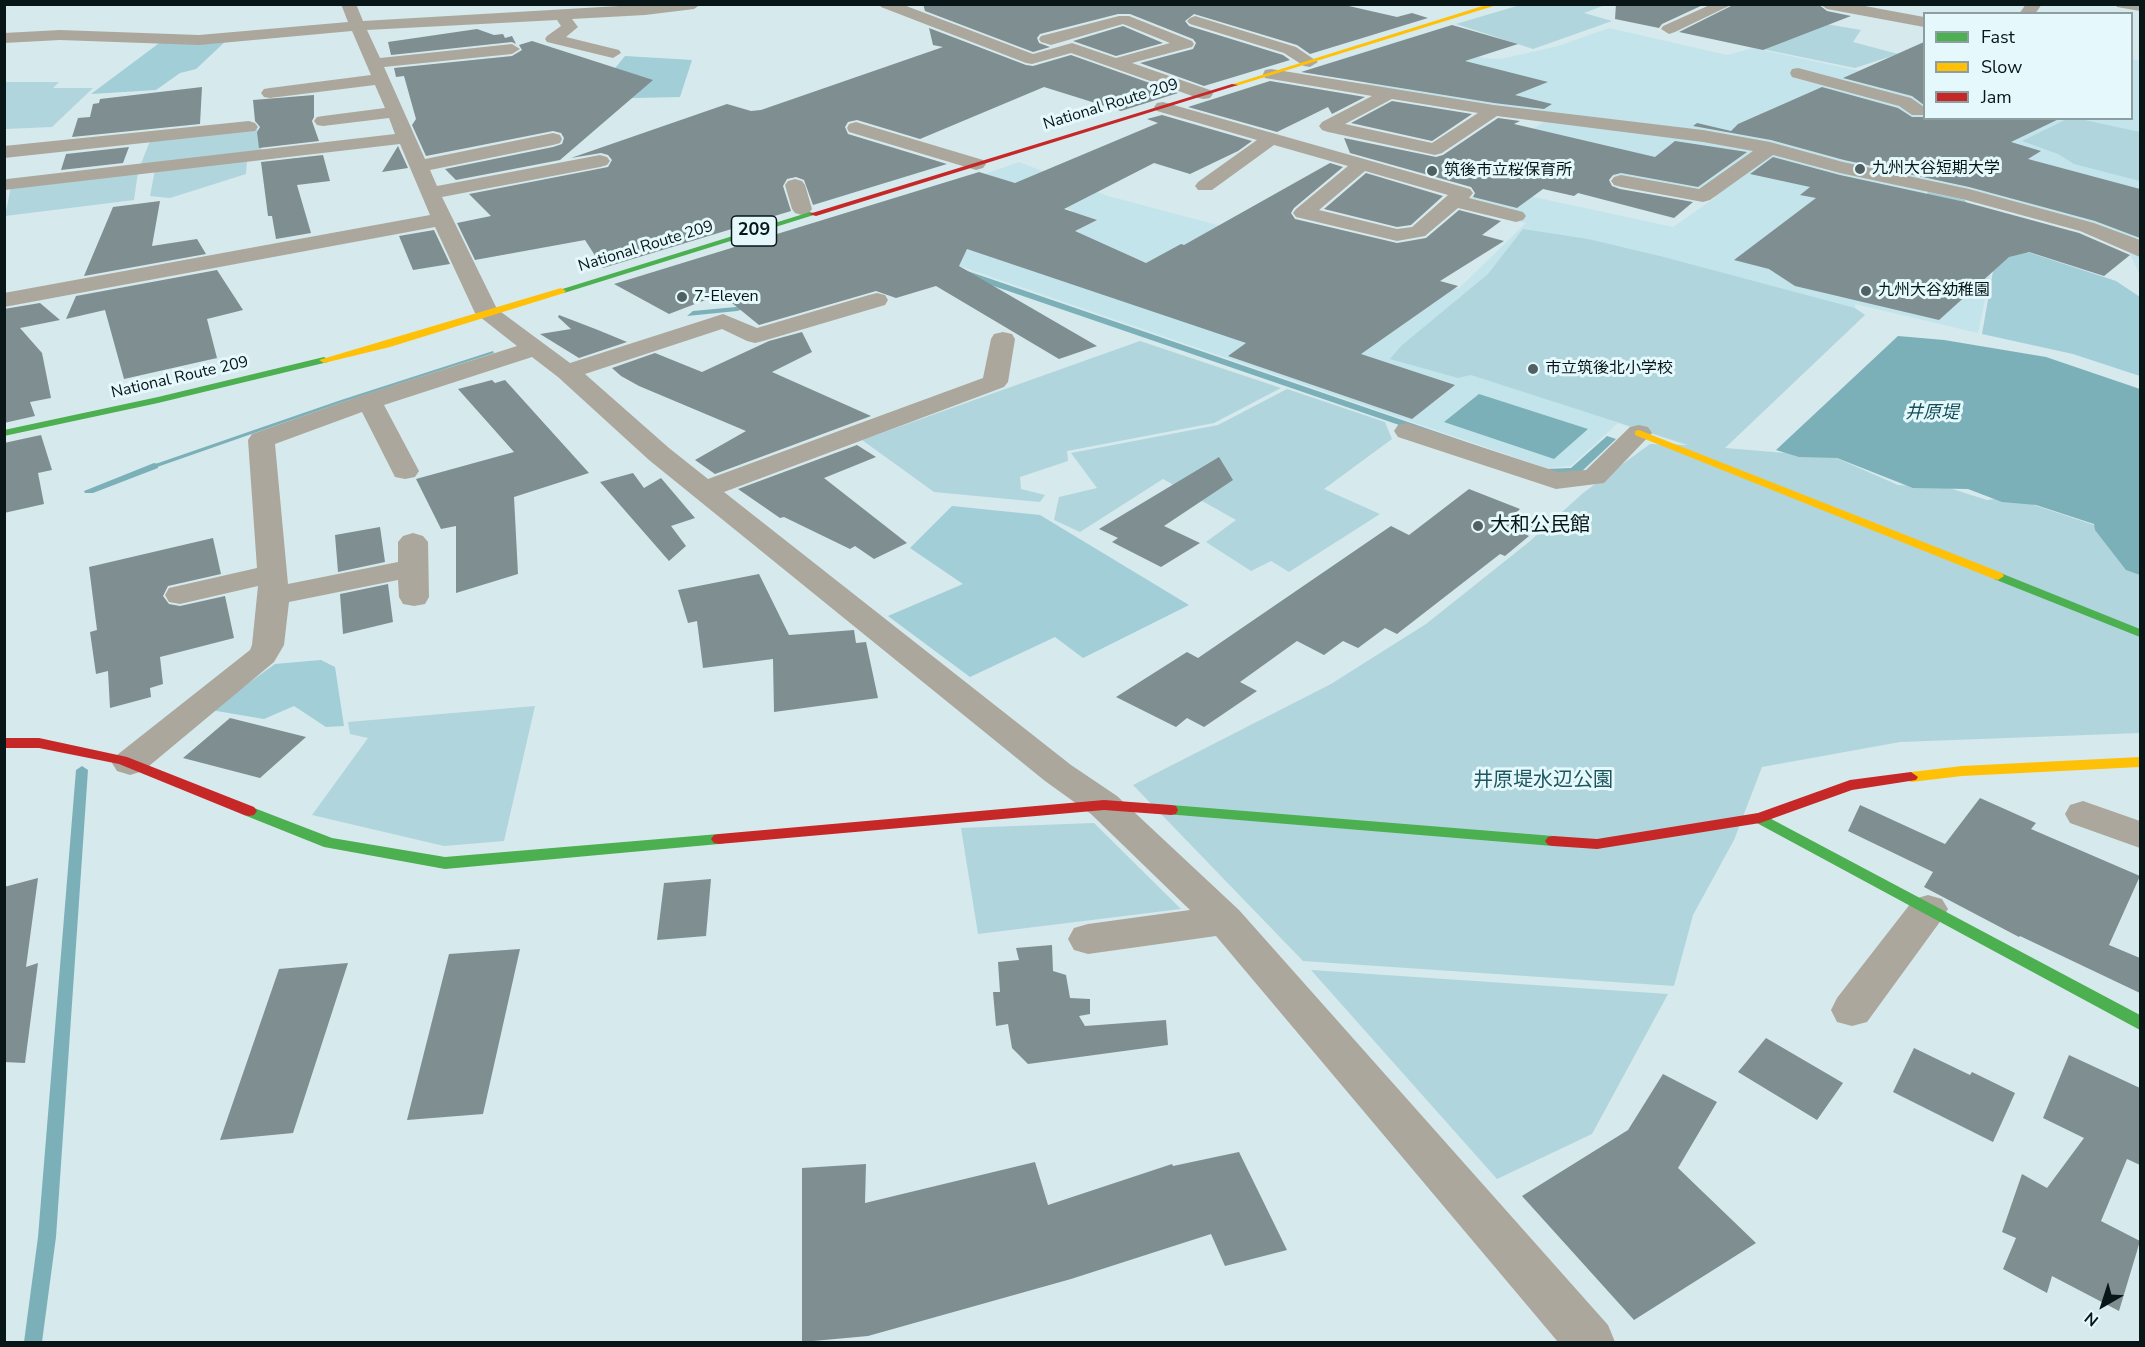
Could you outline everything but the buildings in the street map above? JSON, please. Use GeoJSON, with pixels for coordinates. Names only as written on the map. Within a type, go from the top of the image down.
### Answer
{"type":"FeatureCollection","features":[{"type":"Feature","properties":{"kind":"main road","name":"National Route 209"},"geometry":{"type":"LineString","coordinates":[[4,433],[286,370],[386,345],[1497,4]]}},
{"type":"Feature","properties":{"kind":"main road"},"geometry":{"type":"LineString","coordinates":[[1640,433],[2140,633]]}},
{"type":"Feature","properties":{"kind":"main road"},"geometry":{"type":"LineString","coordinates":[[4,743],[39,743],[130,763],[329,843],[445,863],[1104,805],[1597,844],[1760,818],[1850,785],[1962,771],[2139,763]]}},
{"type":"Feature","properties":{"kind":"main road"},"geometry":{"type":"LineString","coordinates":[[1760,818],[2140,1023]]}},
{"type":"Feature","properties":{"kind":"street"},"geometry":{"type":"LineString","coordinates":[[348,4],[442,219],[486,313],[567,372],[659,454],[1070,783],[1104,805],[1224,920],[1590,1342]]}},
{"type":"Feature","properties":{"kind":"street"},"geometry":{"type":"LineString","coordinates":[[4,38],[60,35],[199,40],[359,26],[504,18],[559,10],[645,10],[694,4]]}},
{"type":"Feature","properties":{"kind":"street"},"geometry":{"type":"LineString","coordinates":[[886,4],[1032,59],[1072,48]]}},
{"type":"Feature","properties":{"kind":"street"},"geometry":{"type":"LineString","coordinates":[[1669,29],[1726,4]]}},
{"type":"Feature","properties":{"kind":"street"},"geometry":{"type":"LineString","coordinates":[[1827,4],[1923,22]]}},
{"type":"Feature","properties":{"kind":"street"},"geometry":{"type":"LineString","coordinates":[[2122,4],[2140,7]]}},
{"type":"Feature","properties":{"kind":"street"},"geometry":{"type":"LineString","coordinates":[[559,10],[570,27],[553,39],[613,53]]}},
{"type":"Feature","properties":{"kind":"street"},"geometry":{"type":"LineString","coordinates":[[645,10],[661,26]]}},
{"type":"Feature","properties":{"kind":"street"},"geometry":{"type":"LineString","coordinates":[[1115,63],[1186,44],[1124,19],[1047,39],[1072,48],[1115,63],[1204,94]]}},
{"type":"Feature","properties":{"kind":"street"},"geometry":{"type":"LineString","coordinates":[[1195,21],[1290,50],[1310,62]]}},
{"type":"Feature","properties":{"kind":"street"},"geometry":{"type":"LineString","coordinates":[[270,93],[379,71],[512,49]]}},
{"type":"Feature","properties":{"kind":"street"},"geometry":{"type":"LineString","coordinates":[[1798,73],[1905,102],[1918,111]]}},
{"type":"Feature","properties":{"kind":"street"},"geometry":{"type":"LineString","coordinates":[[1271,74],[1494,110],[1691,134],[1770,148],[1840,167],[1969,195],[2086,226],[2138,248],[2140,251]]}},
{"type":"Feature","properties":{"kind":"street"},"geometry":{"type":"LineString","coordinates":[[1390,93],[1328,126],[1435,150],[1494,110]]}},
{"type":"Feature","properties":{"kind":"street"},"geometry":{"type":"LineString","coordinates":[[1163,107],[1362,164],[1463,193],[1418,232],[1397,235],[1303,213],[1362,164]]}},
{"type":"Feature","properties":{"kind":"street"},"geometry":{"type":"LineString","coordinates":[[323,121],[396,112]]}},
{"type":"Feature","properties":{"kind":"street"},"geometry":{"type":"LineString","coordinates":[[120,141],[134,123]]}},
{"type":"Feature","properties":{"kind":"street"},"geometry":{"type":"LineString","coordinates":[[4,152],[249,127]]}},
{"type":"Feature","properties":{"kind":"street"},"geometry":{"type":"LineString","coordinates":[[856,128],[976,164]]}},
{"type":"Feature","properties":{"kind":"street"},"geometry":{"type":"LineString","coordinates":[[7,184],[407,138]]}},
{"type":"Feature","properties":{"kind":"street"},"geometry":{"type":"LineString","coordinates":[[1204,186],[1271,138]]}},
{"type":"Feature","properties":{"kind":"street"},"geometry":{"type":"LineString","coordinates":[[419,166],[553,139]]}},
{"type":"Feature","properties":{"kind":"street"},"geometry":{"type":"LineString","coordinates":[[1621,181],[1703,196],[1770,148]]}},
{"type":"Feature","properties":{"kind":"street"},"geometry":{"type":"LineString","coordinates":[[431,193],[600,162]]}},
{"type":"Feature","properties":{"kind":"street"},"geometry":{"type":"LineString","coordinates":[[139,190],[145,168]]}},
{"type":"Feature","properties":{"kind":"street"},"geometry":{"type":"LineString","coordinates":[[795,184],[802,208]]}},
{"type":"Feature","properties":{"kind":"street"},"geometry":{"type":"LineString","coordinates":[[1454,201],[1516,216]]}},
{"type":"Feature","properties":{"kind":"street"},"geometry":{"type":"LineString","coordinates":[[4,300],[442,219]]}},
{"type":"Feature","properties":{"kind":"street"},"geometry":{"type":"LineString","coordinates":[[567,372],[723,321],[755,336],[877,300]]}},
{"type":"Feature","properties":{"kind":"street"},"geometry":{"type":"LineString","coordinates":[[704,490],[995,382],[1003,339]]}},
{"type":"Feature","properties":{"kind":"street"},"geometry":{"type":"LineString","coordinates":[[130,763],[263,656],[268,645],[273,585],[261,440],[369,401],[533,349]]}},
{"type":"Feature","properties":{"kind":"street"},"geometry":{"type":"LineString","coordinates":[[369,401],[405,471]]}},
{"type":"Feature","properties":{"kind":"street"},"geometry":{"type":"LineString","coordinates":[[1407,431],[1556,481],[1594,477],[1640,433]]}},
{"type":"Feature","properties":{"kind":"street"},"geometry":{"type":"LineString","coordinates":[[180,595],[413,569]]}},
{"type":"Feature","properties":{"kind":"street"},"geometry":{"type":"LineString","coordinates":[[2083,814],[2140,835]]}},
{"type":"Feature","properties":{"kind":"street"},"geometry":{"type":"LineString","coordinates":[[1852,1010],[1928,909]]}},
{"type":"Feature","properties":{"kind":"street"},"geometry":{"type":"LineString","coordinates":[[1088,939],[1224,920]]}},
{"type":"Feature","properties":{"kind":"shaded area"},"geometry":{"type":"Polygon","coordinates":[[[1609,28],[1727,55],[1753,48],[1923,85],[1923,120],[2133,120],[2133,59],[2140,61],[2140,275],[2127,248],[2099,228],[1927,190],[1905,214],[1991,271],[1978,333],[1855,304],[1855,308],[1865,315],[1717,455],[1618,423],[1571,466],[1546,468],[951,263],[902,255],[1074,211],[979,176],[1019,162],[1108,196],[1458,289],[1526,223],[1459,207],[1478,192],[1520,194],[1673,227],[1716,197],[1499,153],[1555,114],[1362,85],[1440,58],[1390,44],[1408,38],[1484,58],[1500,59],[1558,46],[1609,28]]]}},
{"type":"Feature","properties":{"kind":"shaded area"},"geometry":{"type":"Polygon","coordinates":[[[228,39],[196,69],[180,73],[156,90],[91,94],[162,41],[228,39]]]}},
{"type":"Feature","properties":{"kind":"shaded area"},"geometry":{"type":"Polygon","coordinates":[[[625,56],[692,60],[680,97],[590,99],[625,56]]]}},
{"type":"Feature","properties":{"kind":"shaded area"},"geometry":{"type":"Polygon","coordinates":[[[1928,192],[1965,200],[1975,222],[2000,243],[2116,281],[2140,297],[2140,376],[2073,354],[1982,334],[1993,271],[1922,252],[1909,217],[1928,192]]]}},
{"type":"Feature","properties":{"kind":"shaded area"},"geometry":{"type":"Polygon","coordinates":[[[952,506],[1040,515],[1189,605],[1083,658],[1055,637],[970,677],[888,616],[963,584],[910,548],[952,506]]]}},
{"type":"Feature","properties":{"kind":"shaded area"},"geometry":{"type":"Polygon","coordinates":[[[321,660],[335,667],[344,726],[326,727],[294,706],[264,719],[211,710],[275,664],[321,660]]]}},
{"type":"Feature","properties":{"kind":"green space"},"geometry":{"type":"Polygon","coordinates":[[[1520,5],[1605,5],[1584,13],[1612,21],[1533,49],[1456,24],[1520,5]]]}},
{"type":"Feature","properties":{"kind":"green space"},"geometry":{"type":"Polygon","coordinates":[[[1808,21],[1861,30],[1853,42],[1898,54],[1855,68],[1753,47],[1808,21]]]}},
{"type":"Feature","properties":{"kind":"green space"},"geometry":{"type":"Polygon","coordinates":[[[5,82],[59,82],[53,88],[93,88],[52,127],[5,129],[5,82]]]}},
{"type":"Feature","properties":{"kind":"green space"},"geometry":{"type":"Polygon","coordinates":[[[2065,120],[2085,120],[2140,132],[2140,181],[2074,164],[2058,154],[2022,141],[2065,120]]]}},
{"type":"Feature","properties":{"kind":"green space"},"geometry":{"type":"Polygon","coordinates":[[[257,128],[262,152],[140,166],[150,141],[257,128]]]}},
{"type":"Feature","properties":{"kind":"green space"},"geometry":{"type":"Polygon","coordinates":[[[247,160],[246,174],[170,198],[150,196],[155,170],[247,160]]]}},
{"type":"Feature","properties":{"kind":"green space"},"geometry":{"type":"Polygon","coordinates":[[[138,172],[134,200],[5,216],[11,187],[138,172]]]}},
{"type":"Feature","properties":{"kind":"green space","name":"井原堤水辺公園"},"geometry":{"type":"Polygon","coordinates":[[[1523,229],[1588,239],[1660,256],[1855,308],[1865,315],[1725,448],[1834,457],[1898,485],[1949,488],[1987,500],[2010,497],[2094,525],[2140,527],[2140,733],[1900,742],[1762,767],[1734,840],[1693,915],[1674,986],[1303,961],[1133,785],[1331,684],[1426,624],[1529,542],[1583,493],[1650,444],[1688,445],[1471,375],[1458,378],[1390,359],[1401,346],[1488,274],[1523,229]]]}},
{"type":"Feature","properties":{"kind":"green space"},"geometry":{"type":"Polygon","coordinates":[[[1140,341],[1281,388],[1214,423],[1067,451],[1068,461],[1020,477],[1021,489],[1045,495],[1040,502],[934,492],[862,440],[1140,341]]]}},
{"type":"Feature","properties":{"kind":"green space"},"geometry":{"type":"Polygon","coordinates":[[[1287,389],[1385,422],[1392,439],[1324,489],[1380,514],[1289,572],[1271,561],[1251,571],[1206,542],[1236,520],[1163,479],[1080,532],[1054,520],[1059,497],[1097,488],[1071,453],[1218,425],[1287,389]]]}},
{"type":"Feature","properties":{"kind":"green space"},"geometry":{"type":"Polygon","coordinates":[[[535,706],[504,841],[444,846],[312,815],[368,738],[350,734],[348,722],[535,706]]]}},
{"type":"Feature","properties":{"kind":"green space"},"geometry":{"type":"Polygon","coordinates":[[[1094,823],[1181,909],[978,934],[961,828],[1094,823]]]}},
{"type":"Feature","properties":{"kind":"green space"},"geometry":{"type":"Polygon","coordinates":[[[1311,970],[1668,994],[1592,1134],[1497,1179],[1311,970]]]}},
{"type":"Feature","properties":{"kind":"water"},"geometry":{"type":"Polygon","coordinates":[[[947,264],[1545,469],[1571,468],[1607,436],[1616,439],[1581,472],[1545,475],[944,269],[859,277],[737,311],[687,316],[693,311],[736,307],[855,273],[947,264]]]}},
{"type":"Feature","properties":{"kind":"water","name":"井原堤"},"geometry":{"type":"Polygon","coordinates":[[[1898,336],[1944,340],[2046,357],[2140,389],[2140,575],[2126,570],[2095,530],[2094,524],[2036,505],[2002,502],[1968,489],[1913,488],[1837,458],[1799,457],[1776,450],[1898,336]]]}},
{"type":"Feature","properties":{"kind":"water"},"geometry":{"type":"Polygon","coordinates":[[[493,351],[494,353],[346,401],[140,473],[138,470],[341,400],[493,351]]]}},
{"type":"Feature","properties":{"kind":"water"},"geometry":{"type":"Polygon","coordinates":[[[1479,394],[1588,429],[1554,459],[1444,422],[1479,394]]]}},
{"type":"Feature","properties":{"kind":"waterway"},"geometry":{"type":"LineString","coordinates":[[89,491],[154,466]]}},
{"type":"Feature","properties":{"kind":"waterway"},"geometry":{"type":"LineString","coordinates":[[33,1342],[47,1237],[82,770]]}},
{"type":"Feature","properties":{"kind":"traffic: fast"},"geometry":{"type":"LineString","coordinates":[[561,291],[813,214]]}},
{"type":"Feature","properties":{"kind":"traffic: fast"},"geometry":{"type":"LineString","coordinates":[[4,433],[158,400],[324,360]]}},
{"type":"Feature","properties":{"kind":"traffic: fast"},"geometry":{"type":"LineString","coordinates":[[1998,576],[2140,633]]}},
{"type":"Feature","properties":{"kind":"traffic: fast"},"geometry":{"type":"LineString","coordinates":[[1171,810],[1553,841]]}},
{"type":"Feature","properties":{"kind":"traffic: fast"},"geometry":{"type":"LineString","coordinates":[[249,811],[329,843],[445,863],[719,839]]}},
{"type":"Feature","properties":{"kind":"traffic: fast"},"geometry":{"type":"LineString","coordinates":[[1760,818],[2140,1023]]}},
{"type":"Feature","properties":{"kind":"traffic: slow"},"geometry":{"type":"LineString","coordinates":[[1234,85],[1497,4]]}},
{"type":"Feature","properties":{"kind":"traffic: slow"},"geometry":{"type":"LineString","coordinates":[[324,360],[386,345],[561,291]]}},
{"type":"Feature","properties":{"kind":"traffic: slow"},"geometry":{"type":"LineString","coordinates":[[1639,433],[1998,576]]}},
{"type":"Feature","properties":{"kind":"traffic: slow"},"geometry":{"type":"LineString","coordinates":[[1911,777],[1962,771],[2140,762]]}},
{"type":"Feature","properties":{"kind":"traffic: jam"},"geometry":{"type":"LineString","coordinates":[[813,214],[1234,85]]}},
{"type":"Feature","properties":{"kind":"traffic: jam"},"geometry":{"type":"LineString","coordinates":[[4,743],[39,743],[122,760],[249,811]]}},
{"type":"Feature","properties":{"kind":"traffic: jam"},"geometry":{"type":"LineString","coordinates":[[1553,841],[1597,844],[1760,818],[1850,785],[1911,777]]}},
{"type":"Feature","properties":{"kind":"traffic: jam"},"geometry":{"type":"LineString","coordinates":[[719,839],[1104,805],[1171,810]]}},
{"type":"Feature","properties":{"kind":"place","name":"九州大谷短期大学"},"geometry":{"type":"Point","coordinates":[1860,169]}},
{"type":"Feature","properties":{"kind":"place","name":"筑後市立桜保育所"},"geometry":{"type":"Point","coordinates":[1432,171]}},
{"type":"Feature","properties":{"kind":"place","name":"九州大谷幼稚園"},"geometry":{"type":"Point","coordinates":[1866,291]}},
{"type":"Feature","properties":{"kind":"place","name":"7-Eleven"},"geometry":{"type":"Point","coordinates":[682,297]}},
{"type":"Feature","properties":{"kind":"place","name":"市立筑後北小学校"},"geometry":{"type":"Point","coordinates":[1533,369]}},
{"type":"Feature","properties":{"kind":"place","name":"大和公民館"},"geometry":{"type":"Point","coordinates":[1478,526]}}]}
